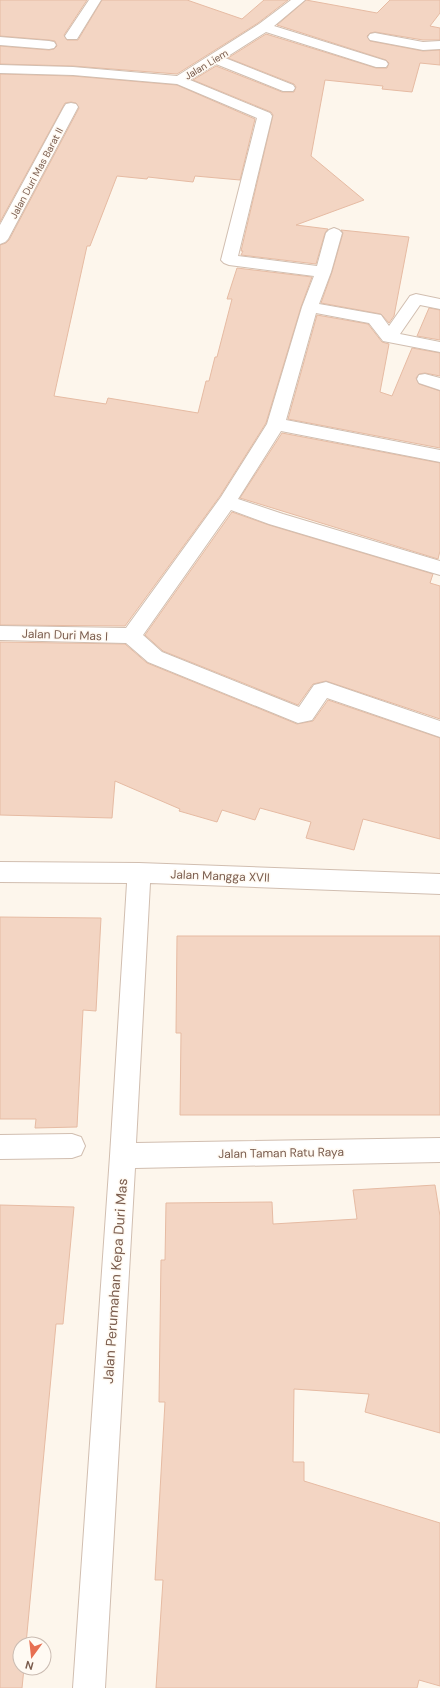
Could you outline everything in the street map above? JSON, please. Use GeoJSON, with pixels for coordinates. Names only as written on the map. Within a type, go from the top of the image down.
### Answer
{"type":"FeatureCollection","features":[{"type":"Feature","properties":{"kind":"street"},"geometry":{"type":"LineString","coordinates":[[72,36],[95,0]]}},
{"type":"Feature","properties":{"kind":"street","name":"Jalan Liem"},"geometry":{"type":"LineString","coordinates":[[0,69],[73,71],[179,80],[215,59],[264,27],[299,0]]}},
{"type":"Feature","properties":{"kind":"street"},"geometry":{"type":"LineString","coordinates":[[264,27],[381,64]]}},
{"type":"Feature","properties":{"kind":"street"},"geometry":{"type":"LineString","coordinates":[[375,37],[418,45],[440,45]]}},
{"type":"Feature","properties":{"kind":"street"},"geometry":{"type":"LineString","coordinates":[[0,42],[49,45]]}},
{"type":"Feature","properties":{"kind":"street"},"geometry":{"type":"LineString","coordinates":[[215,59],[288,88]]}},
{"type":"Feature","properties":{"kind":"street"},"geometry":{"type":"LineString","coordinates":[[179,80],[265,116],[252,163],[229,260],[323,272]]}},
{"type":"Feature","properties":{"kind":"street","name":"Jalan Duri Mas Barat II"},"geometry":{"type":"LineString","coordinates":[[0,239],[72,108]]}},
{"type":"Feature","properties":{"kind":"street"},"geometry":{"type":"LineString","coordinates":[[334,233],[323,272],[310,307],[276,424],[227,502],[130,636],[155,657],[298,715],[305,714],[321,691],[326,690],[440,729]]}},
{"type":"Feature","properties":{"kind":"street"},"geometry":{"type":"LineString","coordinates":[[389,337],[416,299],[440,304]]}},
{"type":"Feature","properties":{"kind":"street"},"geometry":{"type":"LineString","coordinates":[[310,307],[360,315],[374,319],[389,337],[440,347]]}},
{"type":"Feature","properties":{"kind":"street"},"geometry":{"type":"LineString","coordinates":[[276,424],[440,456]]}},
{"type":"Feature","properties":{"kind":"street"},"geometry":{"type":"LineString","coordinates":[[227,502],[276,519],[440,568]]}},
{"type":"Feature","properties":{"kind":"street","name":"Jalan Duri Mas I"},"geometry":{"type":"LineString","coordinates":[[0,633],[130,636]]}},
{"type":"Feature","properties":{"kind":"street","name":"Jalan Mangga XVII"},"geometry":{"type":"LineString","coordinates":[[0,872],[139,873],[440,884]]}},
{"type":"Feature","properties":{"kind":"street","name":"Jalan Perumahan Kepa Duri Mas"},"geometry":{"type":"LineString","coordinates":[[89,1688],[123,1156],[139,873]]}},
{"type":"Feature","properties":{"kind":"street"},"geometry":{"type":"LineString","coordinates":[[0,1147],[72,1146]]}},
{"type":"Feature","properties":{"kind":"street","name":"Jalan Taman Ratu Raya"},"geometry":{"type":"LineString","coordinates":[[123,1156],[440,1150]]}},
{"type":"Feature","properties":{"kind":"building"},"geometry":{"type":"Polygon","coordinates":[[[0,0],[87,0],[64,35],[67,40],[78,40],[102,0],[187,0],[242,19],[264,0],[288,0],[258,23],[177,74],[73,66],[0,64],[0,46],[49,50],[54,49],[57,46],[55,41],[0,36],[0,0]]]}},
{"type":"Feature","properties":{"kind":"building"},"geometry":{"type":"Polygon","coordinates":[[[306,0],[377,13],[390,0],[440,0],[440,13],[430,26],[440,28],[440,40],[423,40],[375,32],[370,33],[367,36],[370,41],[423,51],[440,50],[440,65],[420,63],[412,92],[382,89],[383,86],[325,80],[311,156],[364,200],[296,225],[328,229],[325,233],[316,264],[241,255],[273,115],[271,112],[193,80],[216,66],[282,92],[294,92],[296,87],[294,84],[228,58],[266,34],[376,68],[387,68],[389,63],[386,60],[277,25],[306,0]]]}},
{"type":"Feature","properties":{"kind":"building"},"geometry":{"type":"Polygon","coordinates":[[[0,74],[73,76],[177,85],[255,119],[240,180],[195,176],[193,182],[148,177],[147,179],[117,176],[90,246],[87,246],[54,396],[106,404],[108,398],[198,413],[206,381],[209,381],[215,357],[217,357],[232,299],[227,299],[237,268],[312,277],[301,307],[266,423],[220,496],[125,626],[0,625],[0,245],[9,240],[79,108],[76,103],[65,103],[0,222],[0,74]]]}},
{"type":"Feature","properties":{"kind":"building"},"geometry":{"type":"Polygon","coordinates":[[[341,230],[409,237],[394,316],[389,323],[381,314],[321,303],[343,233],[341,230]]]}},
{"type":"Feature","properties":{"kind":"building"},"geometry":{"type":"Polygon","coordinates":[[[429,308],[440,310],[440,340],[417,336],[429,308]]]}},
{"type":"Feature","properties":{"kind":"building"},"geometry":{"type":"Polygon","coordinates":[[[317,315],[368,324],[382,342],[389,344],[380,392],[392,396],[412,348],[440,353],[440,376],[425,373],[419,374],[416,378],[419,384],[440,391],[440,448],[288,419],[317,315]]]}},
{"type":"Feature","properties":{"kind":"building"},"geometry":{"type":"Polygon","coordinates":[[[282,433],[440,463],[440,551],[438,559],[240,498],[282,433]]]}},
{"type":"Feature","properties":{"kind":"building"},"geometry":{"type":"Polygon","coordinates":[[[232,512],[269,525],[433,574],[430,583],[440,586],[440,719],[326,681],[313,684],[298,705],[163,651],[145,635],[232,512]]]}},
{"type":"Feature","properties":{"kind":"building"},"geometry":{"type":"Polygon","coordinates":[[[0,642],[125,644],[147,663],[297,724],[313,721],[328,700],[440,738],[440,839],[363,819],[354,850],[306,838],[311,822],[260,808],[255,820],[222,810],[217,822],[179,811],[180,809],[115,781],[112,818],[0,815],[0,642]]]}},
{"type":"Feature","properties":{"kind":"building"},"geometry":{"type":"Polygon","coordinates":[[[0,917],[101,918],[96,1011],[83,1010],[77,1127],[35,1128],[36,1119],[0,1119],[0,917]]]}},
{"type":"Feature","properties":{"kind":"building"},"geometry":{"type":"Polygon","coordinates":[[[177,936],[440,936],[440,1115],[180,1115],[181,1033],[176,1033],[177,936]]]}},
{"type":"Feature","properties":{"kind":"building"},"geometry":{"type":"Polygon","coordinates":[[[435,1185],[440,1216],[440,1433],[365,1412],[369,1394],[294,1389],[293,1462],[304,1462],[304,1481],[440,1523],[440,1686],[419,1680],[417,1688],[156,1688],[163,1580],[155,1580],[165,1402],[159,1402],[161,1260],[165,1260],[166,1203],[272,1202],[273,1224],[357,1219],[353,1190],[435,1185]]]}},
{"type":"Feature","properties":{"kind":"building"},"geometry":{"type":"Polygon","coordinates":[[[0,1205],[74,1207],[63,1324],[56,1324],[27,1636],[12,1636],[12,1676],[23,1676],[22,1688],[0,1688],[0,1205]]]}}]}
